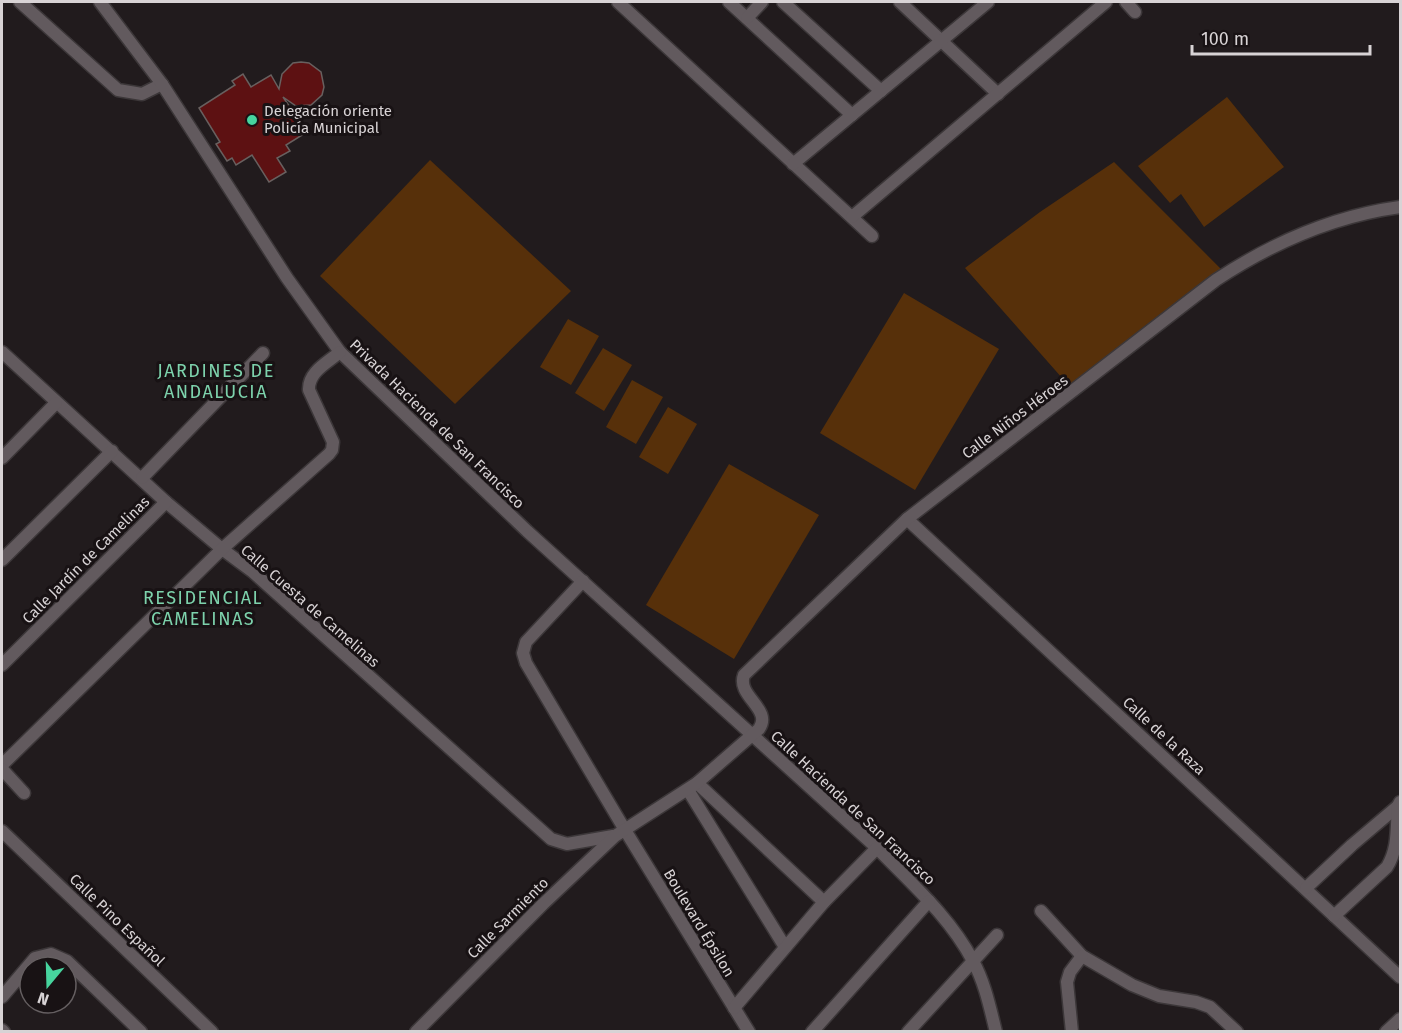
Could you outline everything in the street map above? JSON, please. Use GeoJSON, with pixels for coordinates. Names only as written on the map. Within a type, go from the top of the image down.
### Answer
{"type":"FeatureCollection","features":[{"type":"Feature","properties":{"kind":"street"},"geometry":{"type":"LineString","coordinates":[[20,2],[118,90],[129,94],[142,94],[162,84]]}},
{"type":"Feature","properties":{"kind":"street","name":"Privada Hacienda de San Francisco"},"geometry":{"type":"LineString","coordinates":[[100,2],[162,84],[287,278],[340,352],[527,531],[753,734]]}},
{"type":"Feature","properties":{"kind":"street"},"geometry":{"type":"LineString","coordinates":[[618,2],[872,236]]}},
{"type":"Feature","properties":{"kind":"street"},"geometry":{"type":"LineString","coordinates":[[730,2],[852,115]]}},
{"type":"Feature","properties":{"kind":"street"},"geometry":{"type":"LineString","coordinates":[[747,18],[762,2]]}},
{"type":"Feature","properties":{"kind":"street"},"geometry":{"type":"LineString","coordinates":[[783,2],[881,91]]}},
{"type":"Feature","properties":{"kind":"street"},"geometry":{"type":"LineString","coordinates":[[900,2],[998,94]]}},
{"type":"Feature","properties":{"kind":"street"},"geometry":{"type":"LineString","coordinates":[[852,217],[1106,2]]}},
{"type":"Feature","properties":{"kind":"street"},"geometry":{"type":"LineString","coordinates":[[1126,2],[1135,12]]}},
{"type":"Feature","properties":{"kind":"street"},"geometry":{"type":"LineString","coordinates":[[793,164],[942,42],[982,3]]}},
{"type":"Feature","properties":{"kind":"street","name":"Calle Niños Héroes"},"geometry":{"type":"LineString","coordinates":[[753,734],[762,724],[762,718],[744,690],[742,680],[744,675],[907,519],[1216,280],[1245,261],[1325,225],[1366,212],[1401,207]]}},
{"type":"Feature","properties":{"kind":"street"},"geometry":{"type":"LineString","coordinates":[[24,793],[2,767],[222,549],[332,450],[333,442],[309,390],[308,383],[311,376],[340,352]]}},
{"type":"Feature","properties":{"kind":"street"},"geometry":{"type":"LineString","coordinates":[[142,478],[263,353]]}},
{"type":"Feature","properties":{"kind":"street","name":"Calle Cuesta de Camelinas"},"geometry":{"type":"LineString","coordinates":[[2,354],[166,502],[253,573],[551,839],[567,844],[620,833]]}},
{"type":"Feature","properties":{"kind":"street"},"geometry":{"type":"LineString","coordinates":[[2,458],[56,403]]}},
{"type":"Feature","properties":{"kind":"street"},"geometry":{"type":"LineString","coordinates":[[2,560],[112,451]]}},
{"type":"Feature","properties":{"kind":"street","name":"Calle Jardín de Camelinas"},"geometry":{"type":"LineString","coordinates":[[2,665],[166,502]]}},
{"type":"Feature","properties":{"kind":"street","name":"Calle de la Raza"},"geometry":{"type":"LineString","coordinates":[[907,519],[1401,977]]}},
{"type":"Feature","properties":{"kind":"street","name":"Boulevard Épsilon"},"geometry":{"type":"LineString","coordinates":[[583,581],[526,642],[523,653],[526,663],[620,833],[749,1032]]}},
{"type":"Feature","properties":{"kind":"street"},"geometry":{"type":"LineString","coordinates":[[620,833],[693,787],[753,734]]}},
{"type":"Feature","properties":{"kind":"street","name":"Calle Hacienda de San Francisco"},"geometry":{"type":"LineString","coordinates":[[753,734],[877,848],[929,901],[952,929],[973,961],[984,987],[996,1032]]}},
{"type":"Feature","properties":{"kind":"street"},"geometry":{"type":"LineString","coordinates":[[693,787],[824,902]]}},
{"type":"Feature","properties":{"kind":"street"},"geometry":{"type":"LineString","coordinates":[[693,787],[785,946]]}},
{"type":"Feature","properties":{"kind":"street"},"geometry":{"type":"LineString","coordinates":[[1306,888],[1352,844],[1399,804]]}},
{"type":"Feature","properties":{"kind":"street"},"geometry":{"type":"LineString","coordinates":[[1334,916],[1387,867],[1397,840],[1399,804]]}},
{"type":"Feature","properties":{"kind":"street","name":"Calle Pino Español"},"geometry":{"type":"LineString","coordinates":[[2,831],[212,1032]]}},
{"type":"Feature","properties":{"kind":"street","name":"Calle Sarmiento"},"geometry":{"type":"LineString","coordinates":[[416,1032],[543,904],[620,833]]}},
{"type":"Feature","properties":{"kind":"street"},"geometry":{"type":"LineString","coordinates":[[734,1008],[824,902],[877,848]]}},
{"type":"Feature","properties":{"kind":"street"},"geometry":{"type":"LineString","coordinates":[[812,1032],[929,901]]}},
{"type":"Feature","properties":{"kind":"street"},"geometry":{"type":"LineString","coordinates":[[1041,911],[1082,956],[1132,985],[1159,996],[1196,1002],[1210,1007],[1236,1031]]}},
{"type":"Feature","properties":{"kind":"street"},"geometry":{"type":"LineString","coordinates":[[908,1032],[997,935]]}},
{"type":"Feature","properties":{"kind":"street"},"geometry":{"type":"LineString","coordinates":[[2,997],[35,958],[51,954],[67,961],[141,1032]]}},
{"type":"Feature","properties":{"kind":"street"},"geometry":{"type":"LineString","coordinates":[[1072,1032],[1067,982],[1070,972],[1082,956]]}},
{"type":"Feature","properties":{"kind":"street"},"geometry":{"type":"LineString","coordinates":[[1386,1032],[1401,1019]]}},
{"type":"Feature","properties":{"kind":"shaded area"},"geometry":{"type":"Polygon","coordinates":[[[1227,97],[1284,167],[1204,227],[1181,194],[1170,203],[1138,166],[1227,97]]]}},
{"type":"Feature","properties":{"kind":"shaded area"},"geometry":{"type":"Polygon","coordinates":[[[430,160],[571,291],[455,404],[320,276],[430,160]]]}},
{"type":"Feature","properties":{"kind":"shaded area"},"geometry":{"type":"Polygon","coordinates":[[[1114,162],[1221,269],[1145,326],[1070,387],[965,268],[1040,212],[1114,162]]]}},
{"type":"Feature","properties":{"kind":"shaded area"},"geometry":{"type":"Polygon","coordinates":[[[904,293],[999,349],[915,490],[820,433],[904,293]]]}},
{"type":"Feature","properties":{"kind":"shaded area"},"geometry":{"type":"Polygon","coordinates":[[[568,319],[599,336],[571,385],[540,367],[568,319]]]}},
{"type":"Feature","properties":{"kind":"shaded area"},"geometry":{"type":"Polygon","coordinates":[[[603,348],[632,365],[604,411],[575,393],[603,348]]]}},
{"type":"Feature","properties":{"kind":"shaded area"},"geometry":{"type":"Polygon","coordinates":[[[632,380],[663,397],[636,444],[606,427],[632,380]]]}},
{"type":"Feature","properties":{"kind":"shaded area"},"geometry":{"type":"Polygon","coordinates":[[[668,407],[697,424],[668,474],[639,457],[668,407]]]}},
{"type":"Feature","properties":{"kind":"shaded area"},"geometry":{"type":"Polygon","coordinates":[[[729,464],[819,515],[734,659],[646,605],[729,464]]]}},
{"type":"Feature","properties":{"kind":"building","name":"Delegación oriente Policía Municipal"},"geometry":{"type":"Polygon","coordinates":[[[293,63],[309,63],[321,72],[324,87],[322,95],[311,105],[296,106],[283,97],[307,132],[286,145],[290,151],[277,158],[286,172],[269,182],[252,155],[236,165],[232,158],[227,161],[216,144],[220,142],[199,108],[235,85],[232,81],[243,74],[251,87],[271,75],[279,89],[282,74],[293,63]]]}},
{"type":"Feature","properties":{"kind":"place","name":"Delegación oriente Policía Municipal"},"geometry":{"type":"Point","coordinates":[252,120]}},
{"type":"Feature","properties":{"kind":"district","name":"JARDINES DE ANDALUCIA"},"geometry":{"type":"Point","coordinates":[216,382]}},
{"type":"Feature","properties":{"kind":"district","name":"RESIDENCIAL CAMELINAS"},"geometry":{"type":"Point","coordinates":[203,608]}}]}
